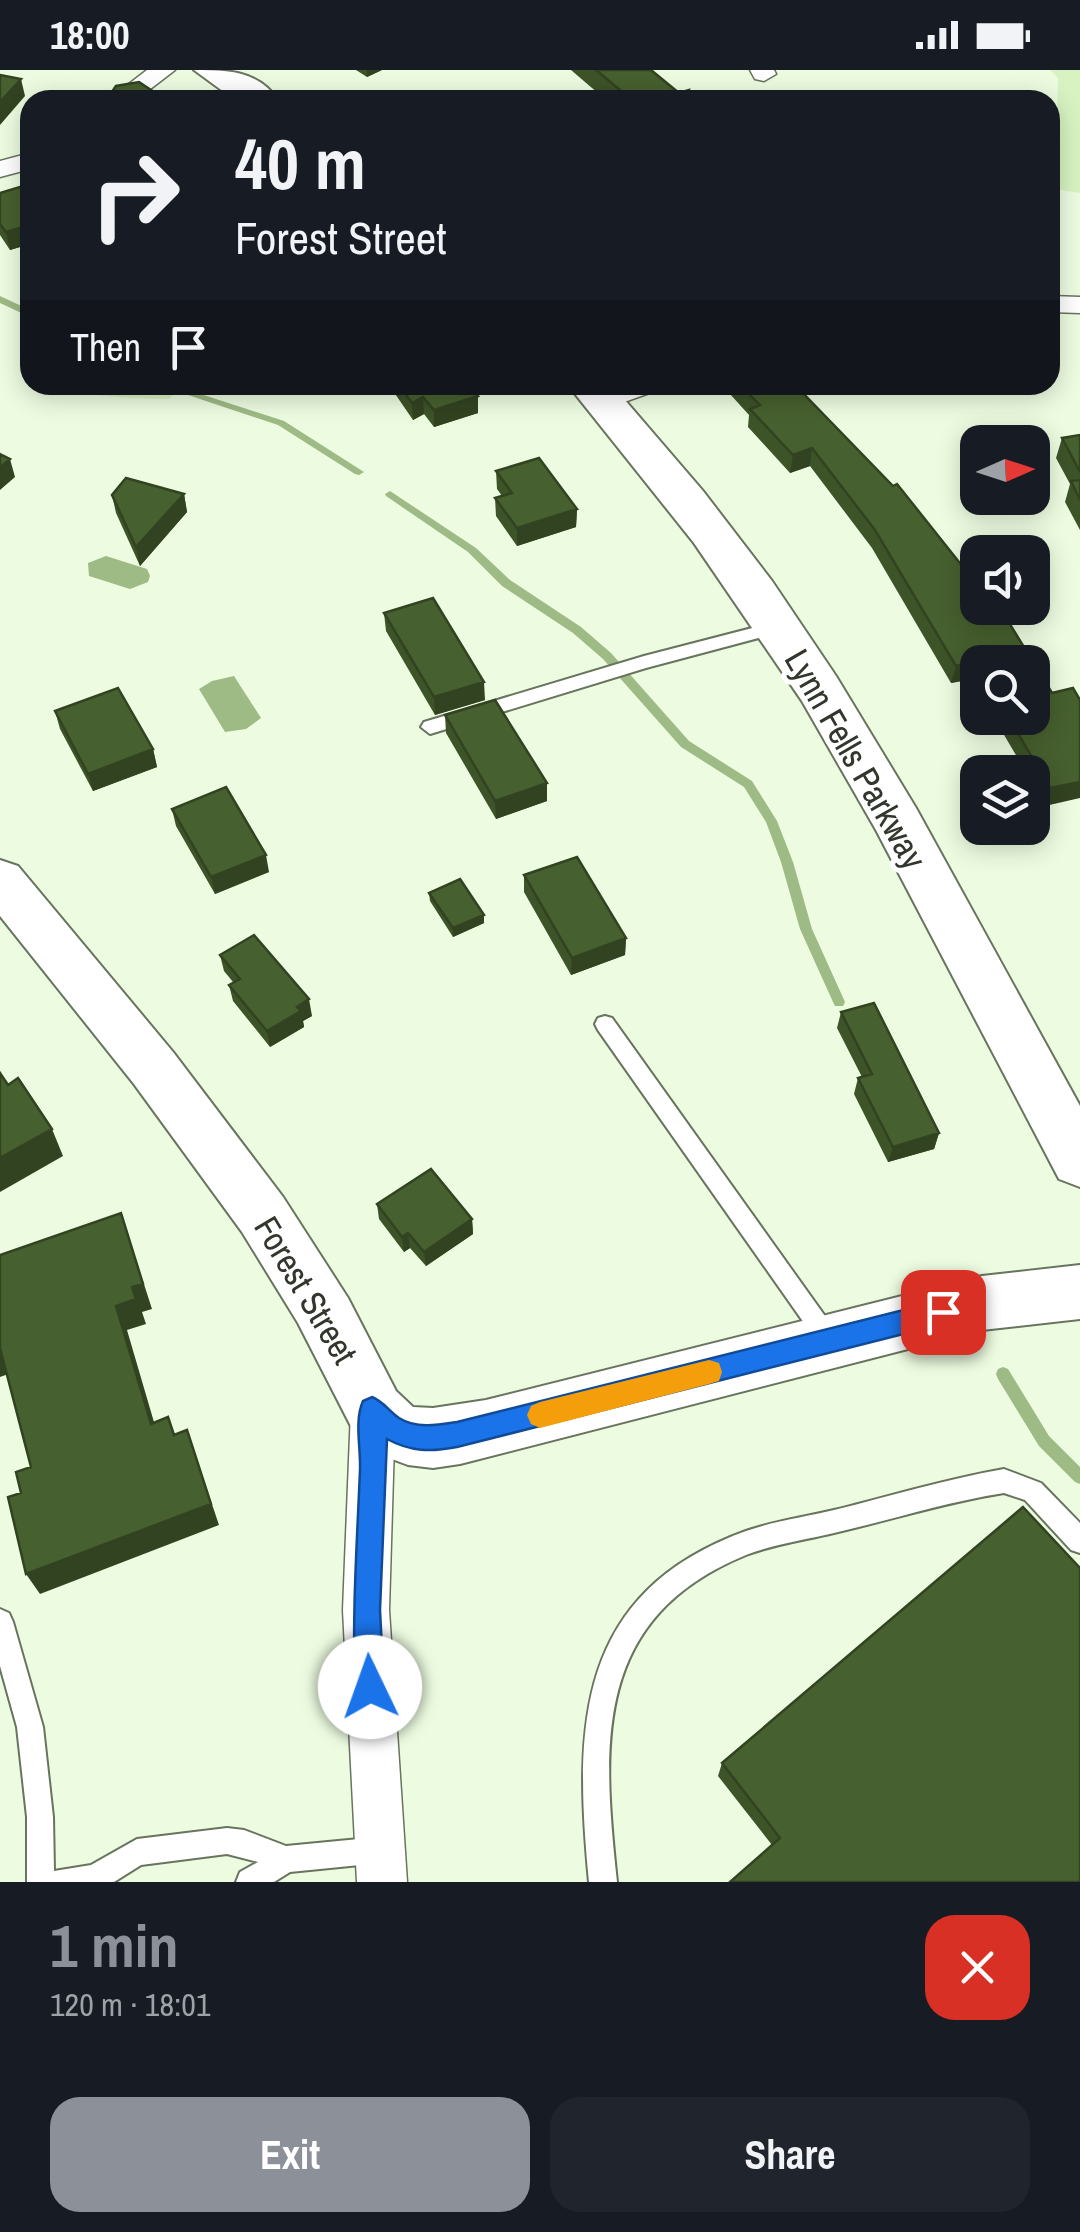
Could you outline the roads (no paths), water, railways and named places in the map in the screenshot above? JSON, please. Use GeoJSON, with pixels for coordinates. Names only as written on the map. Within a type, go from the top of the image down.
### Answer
{"type":"FeatureCollection","features":[{"type":"Feature","properties":{"kind":"main road"},"geometry":{"type":"LineString","coordinates":[[212,70],[244,90]]}},
{"type":"Feature","properties":{"kind":"main road","name":"Lynn Fells Parkway"},"geometry":{"type":"LineString","coordinates":[[615,395],[779,627],[871,778],[1080,1161]]}},
{"type":"Feature","properties":{"kind":"street"},"geometry":{"type":"LineString","coordinates":[[134,90],[163,70]]}},
{"type":"Feature","properties":{"kind":"street","name":"Forest Street"},"geometry":{"type":"LineString","coordinates":[[0,880],[239,1181],[314,1296],[372,1410]]}},
{"type":"Feature","properties":{"kind":"street"},"geometry":{"type":"LineString","coordinates":[[372,1410],[401,1434],[432,1439],[486,1429],[982,1303],[1080,1292]]}},
{"type":"Feature","properties":{"kind":"street"},"geometry":{"type":"LineString","coordinates":[[372,1410],[374,1466],[366,1610],[381,1866]]}},
{"type":"Feature","properties":{"kind":"lane"},"geometry":{"type":"LineString","coordinates":[[430,726],[644,662],[779,627]]}},
{"type":"Feature","properties":{"kind":"lane"},"geometry":{"type":"LineString","coordinates":[[605,1024],[830,1341]]}},
{"type":"Feature","properties":{"kind":"lane"},"geometry":{"type":"LineString","coordinates":[[603,1882],[596,1820],[601,1692],[613,1652],[665,1586],[739,1545],[1004,1481],[1033,1491],[1080,1540]]}},
{"type":"Feature","properties":{"kind":"lane"},"geometry":{"type":"LineString","coordinates":[[0,1622],[30,1727],[40,1817],[41,1882]]}},
{"type":"Feature","properties":{"kind":"lane"},"geometry":{"type":"LineString","coordinates":[[61,1882],[98,1880],[137,1852],[227,1842],[244,1843],[286,1859],[381,1866]]}},
{"type":"Feature","properties":{"kind":"lane"},"geometry":{"type":"LineString","coordinates":[[250,1882],[286,1859]]}},
{"type":"Feature","properties":{"kind":"waterway"},"geometry":{"type":"LineString","coordinates":[[0,299],[20,309]]}},
{"type":"Feature","properties":{"kind":"waterway"},"geometry":{"type":"LineString","coordinates":[[194,395],[281,423],[359,472]]}},
{"type":"Feature","properties":{"kind":"waterway"},"geometry":{"type":"LineString","coordinates":[[390,494],[472,550],[506,583],[577,630],[607,656],[685,744],[748,784],[771,821],[806,929],[839,1002]]}},
{"type":"Feature","properties":{"kind":"waterway"},"geometry":{"type":"LineString","coordinates":[[1003,1374],[1044,1441],[1080,1477]]}}]}
